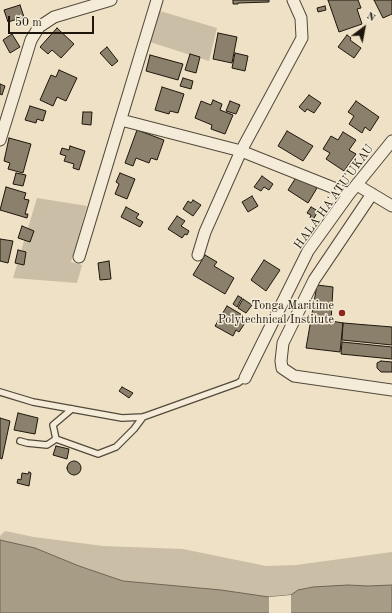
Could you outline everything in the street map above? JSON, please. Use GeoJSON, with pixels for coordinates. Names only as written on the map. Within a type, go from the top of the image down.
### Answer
{"type":"FeatureCollection","features":[{"type":"Feature","properties":{"kind":"street"},"geometry":{"type":"LineString","coordinates":[[0,140],[31,40],[39,27],[54,17],[111,0]]}},
{"type":"Feature","properties":{"kind":"street"},"geometry":{"type":"LineString","coordinates":[[79,257],[157,0]]}},
{"type":"Feature","properties":{"kind":"street"},"geometry":{"type":"LineString","coordinates":[[198,255],[205,232],[242,151],[302,38],[301,18],[293,0]]}},
{"type":"Feature","properties":{"kind":"street"},"geometry":{"type":"LineString","coordinates":[[121,120],[242,151],[350,194]]}},
{"type":"Feature","properties":{"kind":"street","name":"HALA HA'ATU'UKAU"},"geometry":{"type":"LineString","coordinates":[[245,378],[308,251],[350,194],[392,141]]}},
{"type":"Feature","properties":{"kind":"street"},"geometry":{"type":"LineString","coordinates":[[357,185],[392,206]]}},
{"type":"Feature","properties":{"kind":"street"},"geometry":{"type":"LineString","coordinates":[[372,194],[314,280],[283,343],[281,361],[282,368],[294,376],[392,390]]}},
{"type":"Feature","properties":{"kind":"lane"},"geometry":{"type":"LineString","coordinates":[[0,392],[33,402],[122,418],[143,417],[238,383],[245,378]]}},
{"type":"Feature","properties":{"kind":"lane"},"geometry":{"type":"LineString","coordinates":[[56,439],[53,425],[72,409]]}},
{"type":"Feature","properties":{"kind":"lane"},"geometry":{"type":"LineString","coordinates":[[56,439],[98,454],[116,446],[143,417]]}},
{"type":"Feature","properties":{"kind":"lane"},"geometry":{"type":"LineString","coordinates":[[20,441],[47,445],[56,439]]}},
{"type":"Feature","properties":{"kind":"shaded area"},"geometry":{"type":"Polygon","coordinates":[[[160,11],[217,28],[209,61],[150,42],[160,11]]]}},
{"type":"Feature","properties":{"kind":"shaded area"},"geometry":{"type":"Polygon","coordinates":[[[37,198],[87,206],[71,262],[82,265],[77,283],[13,278],[37,198]]]}},
{"type":"Feature","properties":{"kind":"shaded area"},"geometry":{"type":"Polygon","coordinates":[[[5,531],[34,537],[103,546],[183,549],[266,566],[296,565],[392,552],[392,613],[318,613],[207,603],[0,552],[0,536],[5,531]]]}},
{"type":"Feature","properties":{"kind":"shaded area"},"geometry":{"type":"Polygon","coordinates":[[[0,540],[35,548],[79,566],[123,581],[221,590],[269,597],[291,595],[298,590],[313,587],[392,585],[392,613],[0,613],[0,540]]]}},
{"type":"Feature","properties":{"kind":"pier"},"geometry":{"type":"Polygon","coordinates":[[[291,595],[291,613],[269,613],[269,597],[291,595]]]}},
{"type":"Feature","properties":{"kind":"building"},"geometry":{"type":"Polygon","coordinates":[[[233,0],[269,0],[269,2],[233,4],[233,0]]]}},
{"type":"Feature","properties":{"kind":"building"},"geometry":{"type":"Polygon","coordinates":[[[328,0],[358,0],[361,8],[357,9],[362,24],[339,32],[328,0]]]}},
{"type":"Feature","properties":{"kind":"building"},"geometry":{"type":"Polygon","coordinates":[[[374,0],[392,0],[392,14],[383,18],[374,0]]]}},
{"type":"Feature","properties":{"kind":"building"},"geometry":{"type":"Polygon","coordinates":[[[20,5],[24,17],[8,22],[4,10],[20,5]]]}},
{"type":"Feature","properties":{"kind":"building"},"geometry":{"type":"Polygon","coordinates":[[[325,6],[326,10],[318,12],[317,8],[325,6]]]}},
{"type":"Feature","properties":{"kind":"building"},"geometry":{"type":"Polygon","coordinates":[[[57,28],[74,44],[61,58],[52,50],[48,54],[40,47],[57,28]]]}},
{"type":"Feature","properties":{"kind":"building"},"geometry":{"type":"Polygon","coordinates":[[[218,33],[237,37],[232,63],[213,59],[218,33]]]}},
{"type":"Feature","properties":{"kind":"building"},"geometry":{"type":"Polygon","coordinates":[[[12,34],[20,47],[10,53],[3,40],[12,34]]]}},
{"type":"Feature","properties":{"kind":"building"},"geometry":{"type":"Polygon","coordinates":[[[347,35],[351,38],[350,40],[361,48],[354,58],[338,47],[347,35]]]}},
{"type":"Feature","properties":{"kind":"building"},"geometry":{"type":"Polygon","coordinates":[[[107,47],[118,61],[112,66],[100,53],[107,47]]]}},
{"type":"Feature","properties":{"kind":"building"},"geometry":{"type":"Polygon","coordinates":[[[235,53],[248,56],[245,71],[232,68],[235,53]]]}},
{"type":"Feature","properties":{"kind":"building"},"geometry":{"type":"Polygon","coordinates":[[[190,54],[200,57],[196,73],[185,70],[190,54]]]}},
{"type":"Feature","properties":{"kind":"building"},"geometry":{"type":"Polygon","coordinates":[[[150,55],[183,64],[178,80],[146,71],[150,55]]]}},
{"type":"Feature","properties":{"kind":"building"},"geometry":{"type":"Polygon","coordinates":[[[59,70],[77,78],[66,101],[57,97],[53,106],[40,100],[51,75],[56,77],[59,70]]]}},
{"type":"Feature","properties":{"kind":"building"},"geometry":{"type":"Polygon","coordinates":[[[183,78],[193,81],[191,89],[180,86],[183,78]]]}},
{"type":"Feature","properties":{"kind":"building"},"geometry":{"type":"Polygon","coordinates":[[[0,84],[5,86],[2,95],[0,94],[0,84]]]}},
{"type":"Feature","properties":{"kind":"building"},"geometry":{"type":"Polygon","coordinates":[[[162,87],[184,94],[178,113],[170,111],[169,114],[155,110],[162,87]]]}},
{"type":"Feature","properties":{"kind":"building"},"geometry":{"type":"Polygon","coordinates":[[[309,95],[321,103],[314,113],[307,109],[305,112],[299,107],[309,95]]]}},
{"type":"Feature","properties":{"kind":"building"},"geometry":{"type":"Polygon","coordinates":[[[213,100],[222,104],[220,110],[233,115],[225,134],[211,129],[212,125],[195,118],[201,101],[211,105],[213,100]]]}},
{"type":"Feature","properties":{"kind":"building"},"geometry":{"type":"Polygon","coordinates":[[[230,101],[240,105],[236,114],[226,111],[230,101]]]}},
{"type":"Feature","properties":{"kind":"building"},"geometry":{"type":"Polygon","coordinates":[[[356,101],[379,117],[370,131],[365,127],[362,133],[349,124],[354,116],[348,112],[356,101]]]}},
{"type":"Feature","properties":{"kind":"building"},"geometry":{"type":"Polygon","coordinates":[[[30,106],[46,111],[43,121],[37,119],[36,123],[25,120],[30,106]]]}},
{"type":"Feature","properties":{"kind":"building"},"geometry":{"type":"Polygon","coordinates":[[[83,112],[92,112],[91,125],[82,124],[83,112]]]}},
{"type":"Feature","properties":{"kind":"building"},"geometry":{"type":"Polygon","coordinates":[[[137,130],[164,140],[157,160],[151,158],[149,163],[136,158],[133,166],[125,163],[137,130]]]}},
{"type":"Feature","properties":{"kind":"building"},"geometry":{"type":"Polygon","coordinates":[[[287,131],[313,146],[303,161],[278,146],[287,131]]]}},
{"type":"Feature","properties":{"kind":"building"},"geometry":{"type":"Polygon","coordinates":[[[343,132],[356,140],[349,150],[356,154],[344,171],[326,159],[330,153],[323,149],[331,136],[338,140],[343,132]]]}},
{"type":"Feature","properties":{"kind":"building"},"geometry":{"type":"Polygon","coordinates":[[[9,138],[31,144],[23,173],[8,169],[10,163],[4,161],[9,138]]]}},
{"type":"Feature","properties":{"kind":"building"},"geometry":{"type":"Polygon","coordinates":[[[70,146],[85,151],[79,170],[73,168],[74,164],[64,161],[66,156],[60,154],[62,148],[69,150],[70,146]]]}},
{"type":"Feature","properties":{"kind":"building"},"geometry":{"type":"Polygon","coordinates":[[[16,173],[26,175],[23,186],[13,184],[16,173]]]}},
{"type":"Feature","properties":{"kind":"building"},"geometry":{"type":"Polygon","coordinates":[[[120,173],[135,179],[127,199],[115,194],[119,184],[116,182],[120,173]]]}},
{"type":"Feature","properties":{"kind":"building"},"geometry":{"type":"Polygon","coordinates":[[[262,176],[273,184],[269,190],[264,187],[261,191],[254,187],[262,176]]]}},
{"type":"Feature","properties":{"kind":"building"},"geometry":{"type":"Polygon","coordinates":[[[297,176],[317,188],[308,203],[288,190],[297,176]]]}},
{"type":"Feature","properties":{"kind":"building"},"geometry":{"type":"Polygon","coordinates":[[[6,187],[26,193],[24,199],[29,200],[25,214],[28,214],[27,218],[0,210],[6,187]]]}},
{"type":"Feature","properties":{"kind":"building"},"geometry":{"type":"Polygon","coordinates":[[[252,196],[258,206],[248,212],[242,202],[252,196]]]}},
{"type":"Feature","properties":{"kind":"building"},"geometry":{"type":"Polygon","coordinates":[[[193,200],[201,205],[193,216],[183,209],[188,201],[191,203],[193,200]]]}},
{"type":"Feature","properties":{"kind":"building"},"geometry":{"type":"Polygon","coordinates":[[[126,207],[139,214],[136,218],[143,222],[140,227],[121,217],[126,207]]]}},
{"type":"Feature","properties":{"kind":"building"},"geometry":{"type":"Polygon","coordinates":[[[311,207],[318,211],[313,220],[310,218],[311,215],[307,213],[311,207]]]}},
{"type":"Feature","properties":{"kind":"building"},"geometry":{"type":"Polygon","coordinates":[[[177,216],[185,221],[181,226],[189,231],[187,235],[185,234],[182,238],[168,229],[177,216]]]}},
{"type":"Feature","properties":{"kind":"building"},"geometry":{"type":"Polygon","coordinates":[[[22,226],[34,231],[30,242],[18,238],[22,226]]]}},
{"type":"Feature","properties":{"kind":"building"},"geometry":{"type":"Polygon","coordinates":[[[0,239],[13,241],[8,263],[0,261],[0,239]]]}},
{"type":"Feature","properties":{"kind":"building"},"geometry":{"type":"Polygon","coordinates":[[[18,250],[26,252],[24,265],[15,263],[18,250]]]}},
{"type":"Feature","properties":{"kind":"building"},"geometry":{"type":"Polygon","coordinates":[[[205,255],[217,262],[214,266],[234,278],[225,294],[193,275],[205,255]]]}},
{"type":"Feature","properties":{"kind":"building"},"geometry":{"type":"Polygon","coordinates":[[[264,260],[280,270],[266,291],[251,280],[264,260]]]}},
{"type":"Feature","properties":{"kind":"building"},"geometry":{"type":"Polygon","coordinates":[[[109,261],[111,279],[100,280],[98,263],[109,261]]]}},
{"type":"Feature","properties":{"kind":"building"},"geometry":{"type":"Polygon","coordinates":[[[317,285],[333,287],[331,321],[343,323],[340,352],[306,348],[317,285]]]}},
{"type":"Feature","properties":{"kind":"building"},"geometry":{"type":"Polygon","coordinates":[[[238,296],[242,298],[237,307],[233,304],[238,296]]]}},
{"type":"Feature","properties":{"kind":"building"},"geometry":{"type":"Polygon","coordinates":[[[243,299],[252,305],[246,313],[238,308],[243,299]]]}},
{"type":"Feature","properties":{"kind":"building"},"geometry":{"type":"Polygon","coordinates":[[[227,306],[244,316],[241,320],[245,323],[239,332],[236,330],[233,336],[215,326],[227,306]]]}},
{"type":"Feature","properties":{"kind":"building"},"geometry":{"type":"Polygon","coordinates":[[[343,323],[392,327],[392,345],[342,340],[343,323]]]}},
{"type":"Feature","properties":{"kind":"building"},"geometry":{"type":"Polygon","coordinates":[[[342,342],[392,347],[392,359],[341,354],[342,342]]]}},
{"type":"Feature","properties":{"kind":"building"},"geometry":{"type":"Polygon","coordinates":[[[381,361],[392,362],[392,372],[381,372],[377,368],[377,363],[381,361]]]}},
{"type":"Feature","properties":{"kind":"building"},"geometry":{"type":"Polygon","coordinates":[[[122,387],[133,393],[129,398],[119,391],[122,387]]]}},
{"type":"Feature","properties":{"kind":"building"},"geometry":{"type":"Polygon","coordinates":[[[18,413],[38,418],[35,434],[14,430],[18,413]]]}},
{"type":"Feature","properties":{"kind":"building"},"geometry":{"type":"Polygon","coordinates":[[[0,418],[10,421],[2,459],[0,458],[0,418]]]}},
{"type":"Feature","properties":{"kind":"building"},"geometry":{"type":"Polygon","coordinates":[[[56,446],[69,449],[67,459],[53,455],[56,446]]]}},
{"type":"Feature","properties":{"kind":"building"},"geometry":{"type":"Polygon","coordinates":[[[71,461],[77,461],[81,465],[81,471],[77,475],[71,475],[67,471],[67,465],[71,461]]]}},
{"type":"Feature","properties":{"kind":"building"},"geometry":{"type":"Polygon","coordinates":[[[29,472],[31,473],[29,486],[17,483],[18,479],[21,480],[22,473],[28,474],[29,472]]]}},
{"type":"Feature","properties":{"kind":"place","name":"Tonga Maritime Polytechnical Institute"},"geometry":{"type":"Point","coordinates":[342,313]}}]}
